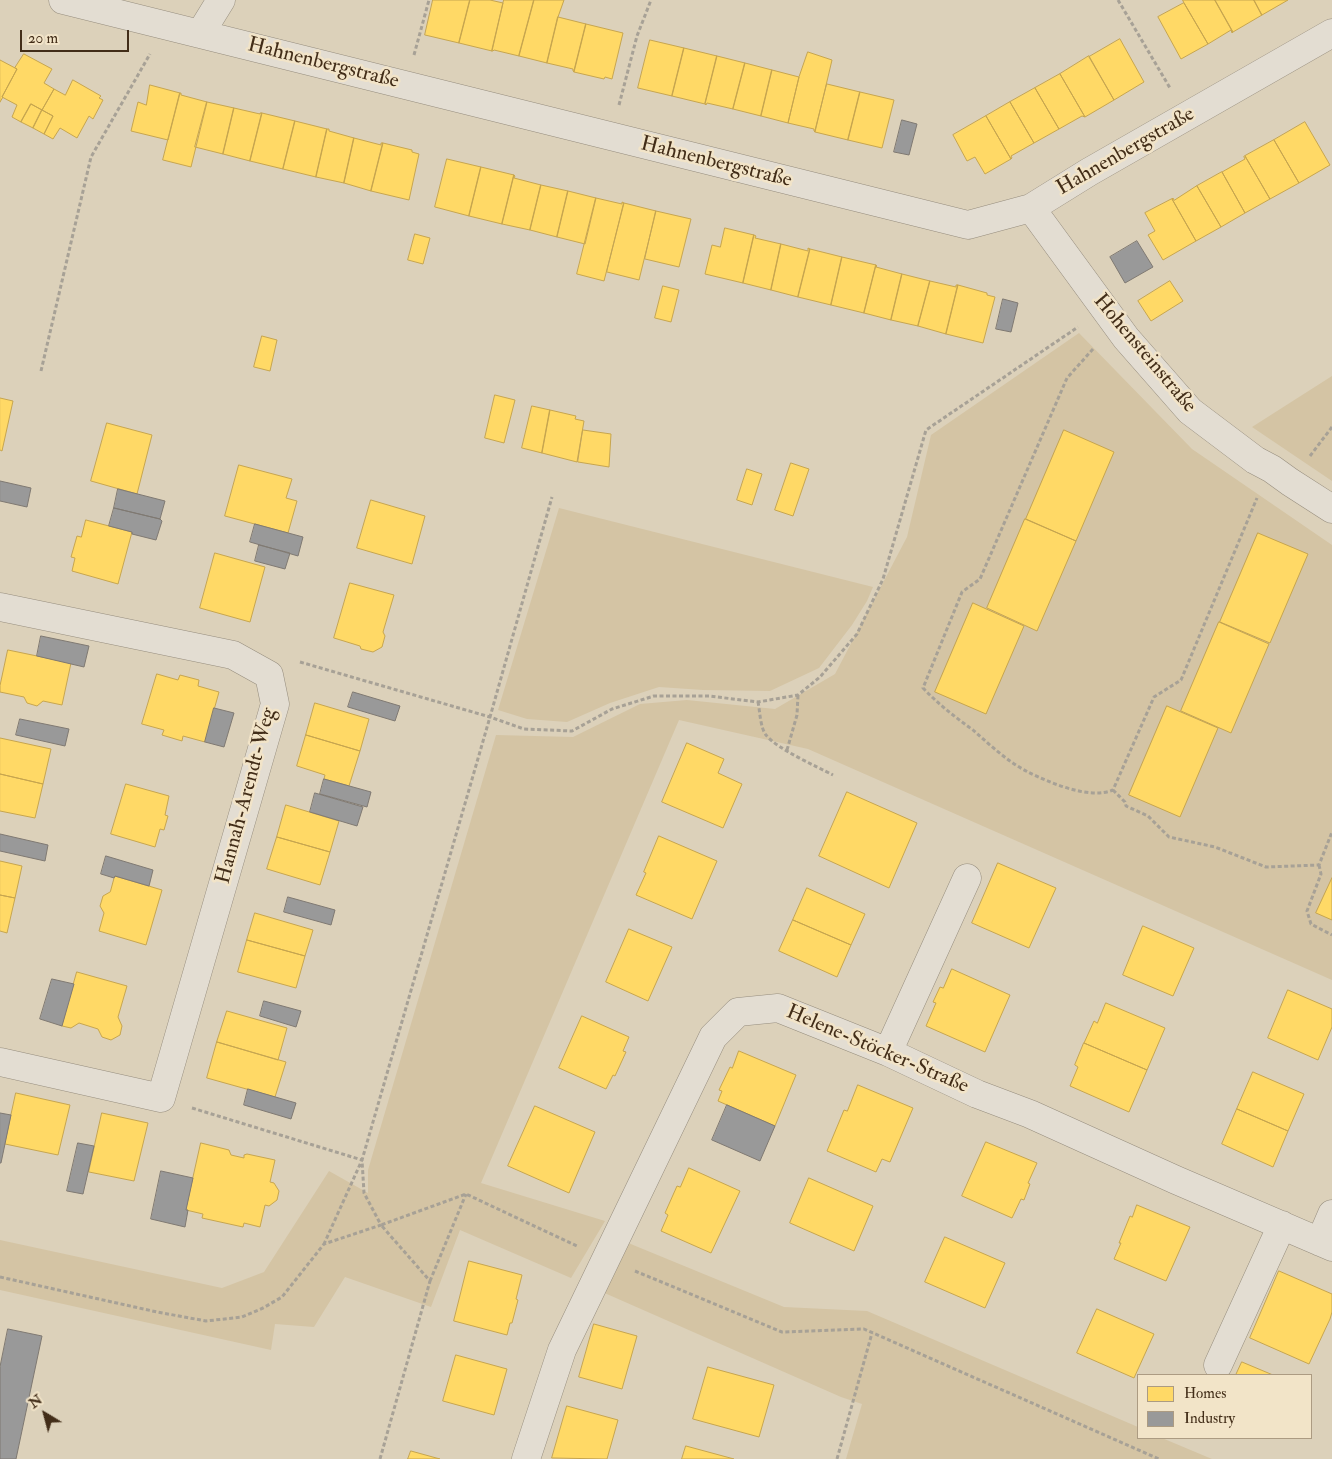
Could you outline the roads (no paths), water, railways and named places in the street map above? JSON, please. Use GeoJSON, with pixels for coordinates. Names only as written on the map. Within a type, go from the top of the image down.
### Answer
{"type":"FeatureCollection","features":[{"type":"Feature","properties":{"kind":"street","name":"Hahnenbergstraße"},"geometry":{"type":"LineString","coordinates":[[63,0],[968,225],[1031,208],[1089,172],[1332,33]]}},
{"type":"Feature","properties":{"kind":"street"},"geometry":{"type":"LineString","coordinates":[[200,34],[221,0]]}},
{"type":"Feature","properties":{"kind":"street","name":"Hohensteinstraße"},"geometry":{"type":"LineString","coordinates":[[1031,208],[1110,317],[1190,411],[1255,460],[1272,469],[1332,509]]}},
{"type":"Feature","properties":{"kind":"street","name":"Hannah-Arendt-Weg"},"geometry":{"type":"LineString","coordinates":[[0,606],[233,655],[269,675],[276,704],[161,1098],[0,1062]]}},
{"type":"Feature","properties":{"kind":"street"},"geometry":{"type":"LineString","coordinates":[[888,1052],[967,878]]}},
{"type":"Feature","properties":{"kind":"street","name":"Helene-Stöcker-Straße"},"geometry":{"type":"LineString","coordinates":[[526,1459],[562,1350],[605,1259],[713,1037],[738,1012],[778,1008],[888,1052],[978,1094],[1030,1114],[1176,1180],[1326,1244]]}},
{"type":"Feature","properties":{"kind":"street"},"geometry":{"type":"LineString","coordinates":[[1326,1244],[1332,1214]]}},
{"type":"Feature","properties":{"kind":"street"},"geometry":{"type":"LineString","coordinates":[[1218,1365],[1282,1225]]}}]}
